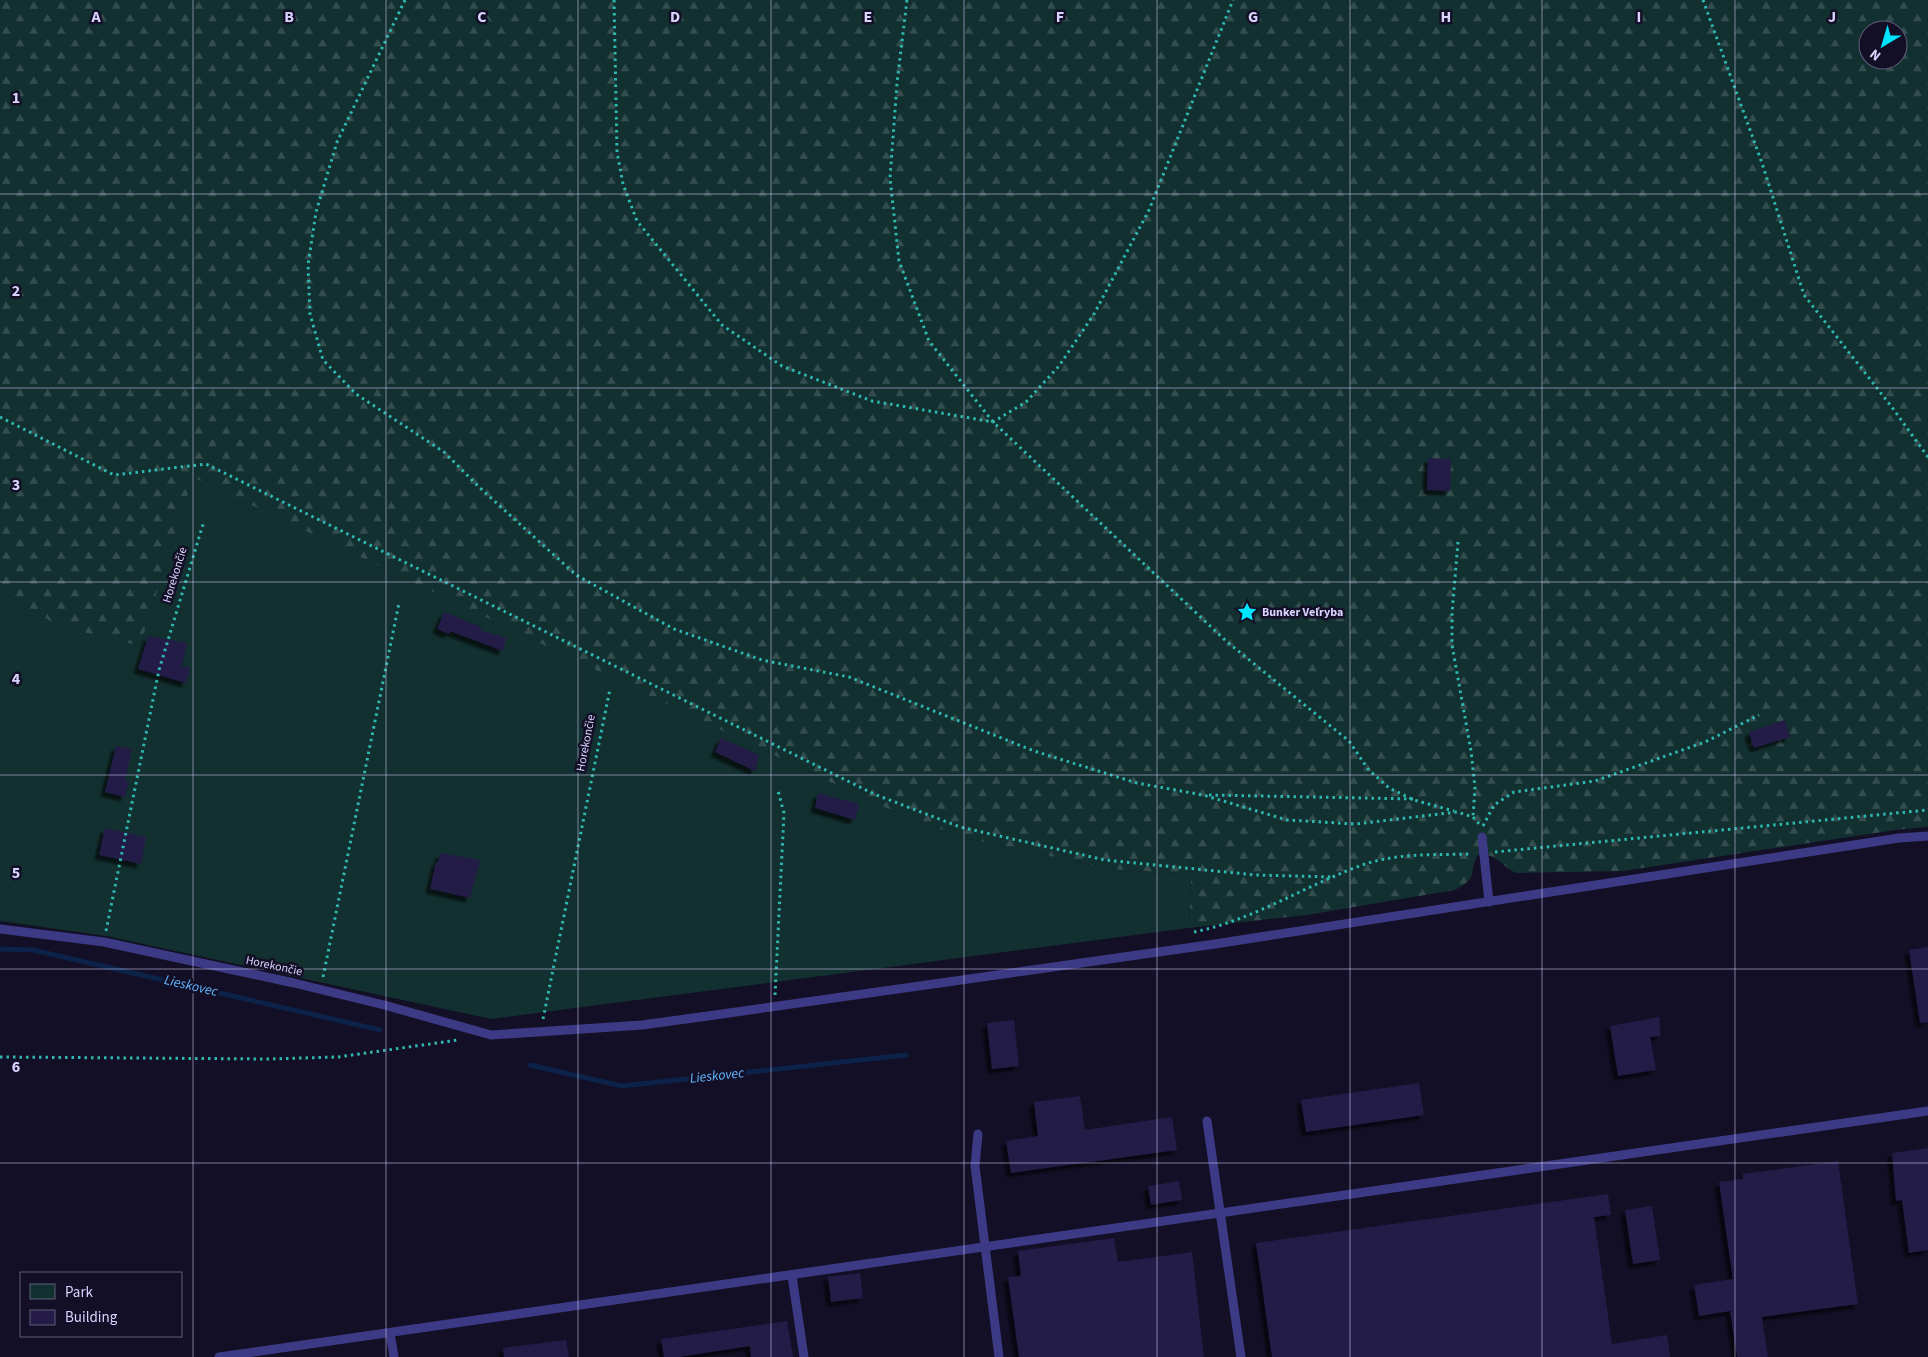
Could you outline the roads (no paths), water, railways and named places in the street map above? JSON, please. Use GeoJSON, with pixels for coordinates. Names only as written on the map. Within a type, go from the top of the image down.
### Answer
{"type":"FeatureCollection","features":[{"type":"Feature","properties":{"kind":"lane","name":"Horekončie"},"geometry":{"type":"LineString","coordinates":[[0,929],[104,942],[294,983],[384,1005],[491,1035],[642,1025],[1215,944],[1899,838],[1928,836]]}},
{"type":"Feature","properties":{"kind":"lane"},"geometry":{"type":"LineString","coordinates":[[1482,837],[1489,902]]}},
{"type":"Feature","properties":{"kind":"lane"},"geometry":{"type":"LineString","coordinates":[[219,1357],[1928,1112]]}},
{"type":"Feature","properties":{"kind":"lane"},"geometry":{"type":"LineString","coordinates":[[1207,1122],[1240,1357]]}},
{"type":"Feature","properties":{"kind":"lane"},"geometry":{"type":"LineString","coordinates":[[978,1134],[975,1166],[999,1357]]}},
{"type":"Feature","properties":{"kind":"lane"},"geometry":{"type":"LineString","coordinates":[[792,1276],[804,1357]]}},
{"type":"Feature","properties":{"kind":"lane"},"geometry":{"type":"LineString","coordinates":[[390,1333],[394,1357]]}},
{"type":"Feature","properties":{"kind":"waterway","name":"Lieskovec"},"geometry":{"type":"LineString","coordinates":[[0,949],[33,950],[380,1030]]}},
{"type":"Feature","properties":{"kind":"waterway","name":"Lieskovec"},"geometry":{"type":"LineString","coordinates":[[530,1065],[622,1086],[906,1055]]}},
{"type":"Feature","properties":{"kind":"place","name":"Bunker Veľryba"},"geometry":{"type":"Point","coordinates":[1247,612]}}]}
